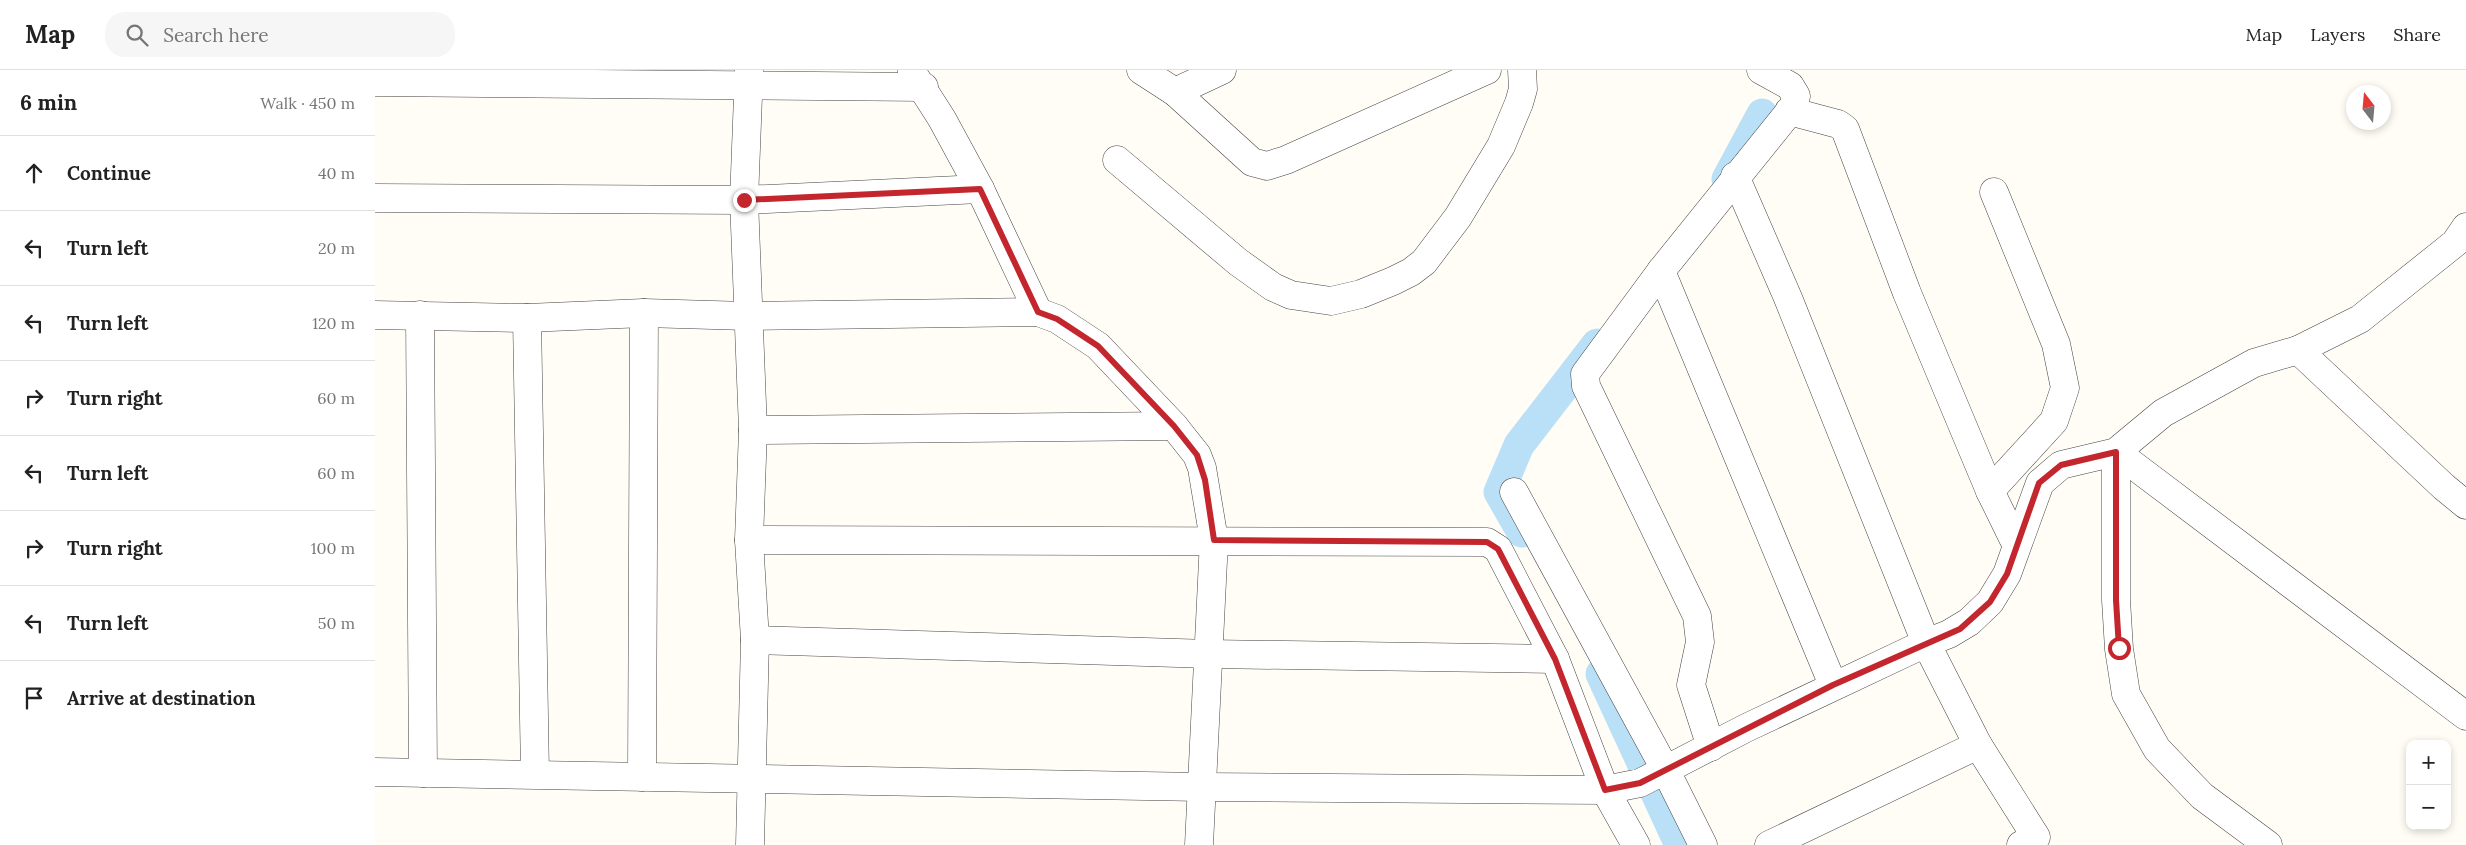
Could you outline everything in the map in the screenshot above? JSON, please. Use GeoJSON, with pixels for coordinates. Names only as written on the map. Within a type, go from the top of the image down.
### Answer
{"type":"FeatureCollection","features":[{"type":"Feature","properties":{"kind":"street"},"geometry":{"type":"LineString","coordinates":[[1141,70],[1175,92],[1252,162],[1267,166],[1286,160],[1487,70]]}},
{"type":"Feature","properties":{"kind":"street"},"geometry":{"type":"LineString","coordinates":[[1175,92],[1222,70]]}},
{"type":"Feature","properties":{"kind":"street"},"geometry":{"type":"LineString","coordinates":[[1117,160],[1238,262],[1273,286],[1291,295],[1331,301],[1361,294],[1399,278],[1411,272],[1429,257],[1458,217],[1501,146],[1523,89],[1522,70]]}},
{"type":"Feature","properties":{"kind":"street"},"geometry":{"type":"LineString","coordinates":[[1711,747],[1691,685],[1700,642],[1697,616],[1585,380],[1589,365],[1796,100],[1794,91],[1790,86],[1761,70]]}},
{"type":"Feature","properties":{"kind":"street"},"geometry":{"type":"LineString","coordinates":[[749,77],[744,200],[747,316],[753,430],[749,540],[755,640],[750,845]]}},
{"type":"Feature","properties":{"kind":"street"},"geometry":{"type":"LineString","coordinates":[[375,82],[749,77],[917,79],[980,189],[1038,312]]}},
{"type":"Feature","properties":{"kind":"street"},"geometry":{"type":"LineString","coordinates":[[1789,111],[1838,124],[1845,129],[1907,293],[1989,491],[2016,544]]}},
{"type":"Feature","properties":{"kind":"street"},"geometry":{"type":"LineString","coordinates":[[1735,176],[1792,307],[1926,643],[1978,745],[2036,837],[2021,845]]}},
{"type":"Feature","properties":{"kind":"street"},"geometry":{"type":"LineString","coordinates":[[375,198],[744,200],[980,189]]}},
{"type":"Feature","properties":{"kind":"street"},"geometry":{"type":"LineString","coordinates":[[1989,491],[2054,421],[2065,388],[2057,344],[1995,192]]}},
{"type":"Feature","properties":{"kind":"street"},"geometry":{"type":"LineString","coordinates":[[375,772],[1201,787],[1605,790],[1653,776],[1833,685],[1960,629],[1990,602],[2007,574],[2039,483],[2046,476],[2061,465],[2069,462],[2116,452],[2163,414],[2254,363],[2298,350],[2360,319],[2462,241]]}},
{"type":"Feature","properties":{"kind":"street"},"geometry":{"type":"LineString","coordinates":[[1661,271],[1833,685]]}},
{"type":"Feature","properties":{"kind":"street"},"geometry":{"type":"LineString","coordinates":[[375,316],[420,315],[527,318],[644,313],[747,316],[1038,312],[1057,319],[1098,346],[1174,426],[1197,455],[1202,468],[1214,540],[1210,654],[1199,845]]}},
{"type":"Feature","properties":{"kind":"street"},"geometry":{"type":"LineString","coordinates":[[642,777],[644,313]]}},
{"type":"Feature","properties":{"kind":"street"},"geometry":{"type":"LineString","coordinates":[[420,315],[423,773]]}},
{"type":"Feature","properties":{"kind":"street"},"geometry":{"type":"LineString","coordinates":[[527,318],[535,774]]}},
{"type":"Feature","properties":{"kind":"street"},"geometry":{"type":"LineString","coordinates":[[2298,350],[2444,487],[2466,505]]}},
{"type":"Feature","properties":{"kind":"street"},"geometry":{"type":"LineString","coordinates":[[753,430],[1174,426]]}},
{"type":"Feature","properties":{"kind":"street"},"geometry":{"type":"LineString","coordinates":[[2116,452],[2466,716]]}},
{"type":"Feature","properties":{"kind":"street"},"geometry":{"type":"LineString","coordinates":[[2116,452],[2116,600],[2119,648],[2126,694],[2157,749],[2202,796],[2268,845]]}},
{"type":"Feature","properties":{"kind":"street"},"geometry":{"type":"LineString","coordinates":[[1514,492],[1653,776],[1703,845]]}},
{"type":"Feature","properties":{"kind":"street"},"geometry":{"type":"LineString","coordinates":[[749,540],[1487,542],[1498,549],[1555,659],[1605,790],[1636,845]]}},
{"type":"Feature","properties":{"kind":"street"},"geometry":{"type":"LineString","coordinates":[[755,640],[1210,654],[1555,659]]}},
{"type":"Feature","properties":{"kind":"street"},"geometry":{"type":"LineString","coordinates":[[1769,845],[1978,745]]}},
{"type":"Feature","properties":{"kind":"waterway"},"geometry":{"type":"LineString","coordinates":[[1727,179],[1762,114]]}},
{"type":"Feature","properties":{"kind":"waterway"},"geometry":{"type":"LineString","coordinates":[[1522,532],[1499,492],[1519,445],[1597,344]]}},
{"type":"Feature","properties":{"kind":"waterway"},"geometry":{"type":"LineString","coordinates":[[1601,674],[1680,845]]}},
{"type":"Feature","properties":{"kind":"route"},"geometry":{"type":"LineString","coordinates":[[744,200],[980,189],[1038,312],[1057,319],[1098,346],[1174,426],[1197,455],[1205,480],[1214,540],[1487,542],[1494,545],[1498,549],[1555,659],[1605,790],[1640,783],[1833,685],[1960,629],[1990,602],[2007,574],[2039,483],[2061,465],[2116,452],[2116,600],[2119,648]]}}]}
